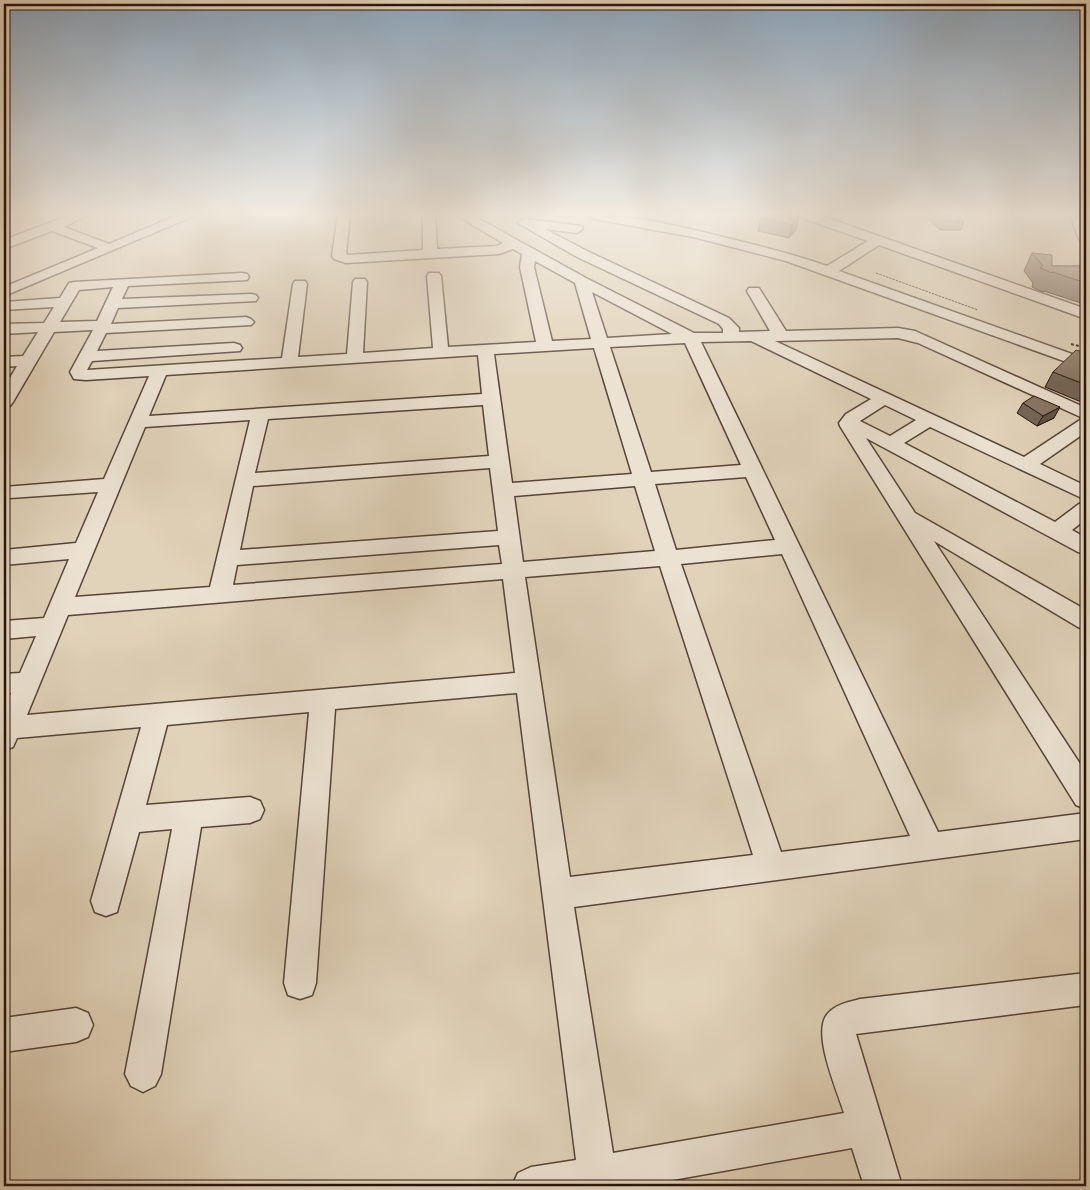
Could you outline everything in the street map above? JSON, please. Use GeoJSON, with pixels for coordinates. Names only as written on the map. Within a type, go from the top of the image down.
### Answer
{"type":"FeatureCollection","features":[{"type":"Feature","properties":{"kind":"street"},"geometry":{"type":"LineString","coordinates":[[4,292],[55,271]]}},
{"type":"Feature","properties":{"kind":"street"},"geometry":{"type":"LineString","coordinates":[[528,271],[545,347]]}},
{"type":"Feature","properties":{"kind":"street"},"geometry":{"type":"LineString","coordinates":[[562,271],[690,338],[930,847]]}},
{"type":"Feature","properties":{"kind":"street"},"geometry":{"type":"LineString","coordinates":[[617,271],[724,321],[731,328],[731,336]]}},
{"type":"Feature","properties":{"kind":"street"},"geometry":{"type":"LineString","coordinates":[[852,271],[1086,364]]}},
{"type":"Feature","properties":{"kind":"street"},"geometry":{"type":"LineString","coordinates":[[865,271],[876,273]]}},
{"type":"Feature","properties":{"kind":"street"},"geometry":{"type":"LineString","coordinates":[[964,271],[1086,314]]}},
{"type":"Feature","properties":{"kind":"street"},"geometry":{"type":"LineString","coordinates":[[434,276],[441,353]]}},
{"type":"Feature","properties":{"kind":"street"},"geometry":{"type":"LineString","coordinates":[[4,402],[74,286],[242,277]]}},
{"type":"Feature","properties":{"kind":"street"},"geometry":{"type":"LineString","coordinates":[[581,281],[668,558],[771,866]]}},
{"type":"Feature","properties":{"kind":"street"},"geometry":{"type":"LineString","coordinates":[[122,282],[102,327],[78,372],[80,374],[731,336],[909,334],[1086,414]]}},
{"type":"Feature","properties":{"kind":"street"},"geometry":{"type":"LineString","coordinates":[[355,359],[360,282]]}},
{"type":"Feature","properties":{"kind":"street"},"geometry":{"type":"LineString","coordinates":[[4,283],[20,285]]}},
{"type":"Feature","properties":{"kind":"street"},"geometry":{"type":"LineString","coordinates":[[289,363],[300,284]]}},
{"type":"Feature","properties":{"kind":"street"},"geometry":{"type":"LineString","coordinates":[[754,291],[781,336]]}},
{"type":"Feature","properties":{"kind":"street"},"geometry":{"type":"LineString","coordinates":[[113,304],[251,298]]}},
{"type":"Feature","properties":{"kind":"street"},"geometry":{"type":"LineString","coordinates":[[4,306],[64,302]]}},
{"type":"Feature","properties":{"kind":"street"},"geometry":{"type":"LineString","coordinates":[[4,329],[246,322]]}},
{"type":"Feature","properties":{"kind":"street"},"geometry":{"type":"LineString","coordinates":[[753,336],[1086,494]]}},
{"type":"Feature","properties":{"kind":"street"},"geometry":{"type":"LineString","coordinates":[[87,356],[234,348]]}},
{"type":"Feature","properties":{"kind":"street"},"geometry":{"type":"LineString","coordinates":[[485,350],[528,682],[597,1175]]}},
{"type":"Feature","properties":{"kind":"street"},"geometry":{"type":"LineString","coordinates":[[4,362],[30,361]]}},
{"type":"Feature","properties":{"kind":"street"},"geometry":{"type":"LineString","coordinates":[[160,370],[55,617],[16,682],[6,734],[158,715],[528,682]]}},
{"type":"Feature","properties":{"kind":"street"},"geometry":{"type":"LineString","coordinates":[[849,422],[885,398]]}},
{"type":"Feature","properties":{"kind":"street"},"geometry":{"type":"LineString","coordinates":[[138,422],[492,399]]}},
{"type":"Feature","properties":{"kind":"street"},"geometry":{"type":"LineString","coordinates":[[220,594],[260,414]]}},
{"type":"Feature","properties":{"kind":"street"},"geometry":{"type":"LineString","coordinates":[[890,444],[930,420]]}},
{"type":"Feature","properties":{"kind":"street"},"geometry":{"type":"LineString","coordinates":[[849,422],[1056,532],[1086,546]]}},
{"type":"Feature","properties":{"kind":"street"},"geometry":{"type":"LineString","coordinates":[[849,422],[849,426],[1086,796]]}},
{"type":"Feature","properties":{"kind":"street"},"geometry":{"type":"LineString","coordinates":[[1026,465],[1086,424]]}},
{"type":"Feature","properties":{"kind":"street"},"geometry":{"type":"LineString","coordinates":[[244,480],[500,461]]}},
{"type":"Feature","properties":{"kind":"street"},"geometry":{"type":"LineString","coordinates":[[504,490],[753,470]]}},
{"type":"Feature","properties":{"kind":"street"},"geometry":{"type":"LineString","coordinates":[[10,492],[112,485]]}},
{"type":"Feature","properties":{"kind":"street"},"geometry":{"type":"LineString","coordinates":[[1056,532],[1086,509]]}},
{"type":"Feature","properties":{"kind":"street"},"geometry":{"type":"LineString","coordinates":[[907,516],[1086,620]]}},
{"type":"Feature","properties":{"kind":"street"},"geometry":{"type":"LineString","coordinates":[[227,558],[510,537]]}},
{"type":"Feature","properties":{"kind":"street"},"geometry":{"type":"LineString","coordinates":[[4,630],[55,617],[220,594],[668,558],[788,546]]}},
{"type":"Feature","properties":{"kind":"street"},"geometry":{"type":"LineString","coordinates":[[4,557],[84,550]]}},
{"type":"Feature","properties":{"kind":"street"},"geometry":{"type":"LineString","coordinates":[[300,983],[323,700]]}},
{"type":"Feature","properties":{"kind":"street"},"geometry":{"type":"LineString","coordinates":[[106,901],[158,715]]}},
{"type":"Feature","properties":{"kind":"street"},"geometry":{"type":"LineString","coordinates":[[128,820],[250,810]]}},
{"type":"Feature","properties":{"kind":"street"},"geometry":{"type":"LineString","coordinates":[[143,1074],[189,815]]}},
{"type":"Feature","properties":{"kind":"street"},"geometry":{"type":"LineString","coordinates":[[557,894],[1086,826]]}},
{"type":"Feature","properties":{"kind":"street"},"geometry":{"type":"LineString","coordinates":[[883,1186],[839,1040],[838,1027],[845,1020],[860,1016],[1086,989]]}},
{"type":"Feature","properties":{"kind":"street"},"geometry":{"type":"LineString","coordinates":[[4,1035],[76,1025]]}},
{"type":"Feature","properties":{"kind":"street"},"geometry":{"type":"LineString","coordinates":[[531,1186],[856,1129],[863,1123]]}},
{"type":"Feature","properties":{"kind":"path"},"geometry":{"type":"LineString","coordinates":[[876,273],[977,310]]}},
{"type":"Feature","properties":{"kind":"path"},"geometry":{"type":"LineString","coordinates":[[1067,343],[1086,348]]}},
{"type":"Feature","properties":{"kind":"building"},"geometry":{"type":"Polygon","coordinates":[[[1046,271],[1086,271],[1086,283],[1052,272],[1046,271]]]}},
{"type":"Feature","properties":{"kind":"building"},"geometry":{"type":"Polygon","coordinates":[[[1076,350],[1086,353],[1086,385],[1053,372],[1076,350]]]}},
{"type":"Feature","properties":{"kind":"building"},"geometry":{"type":"Polygon","coordinates":[[[1034,396],[1060,407],[1043,416],[1023,403],[1034,396]]]}}]}
